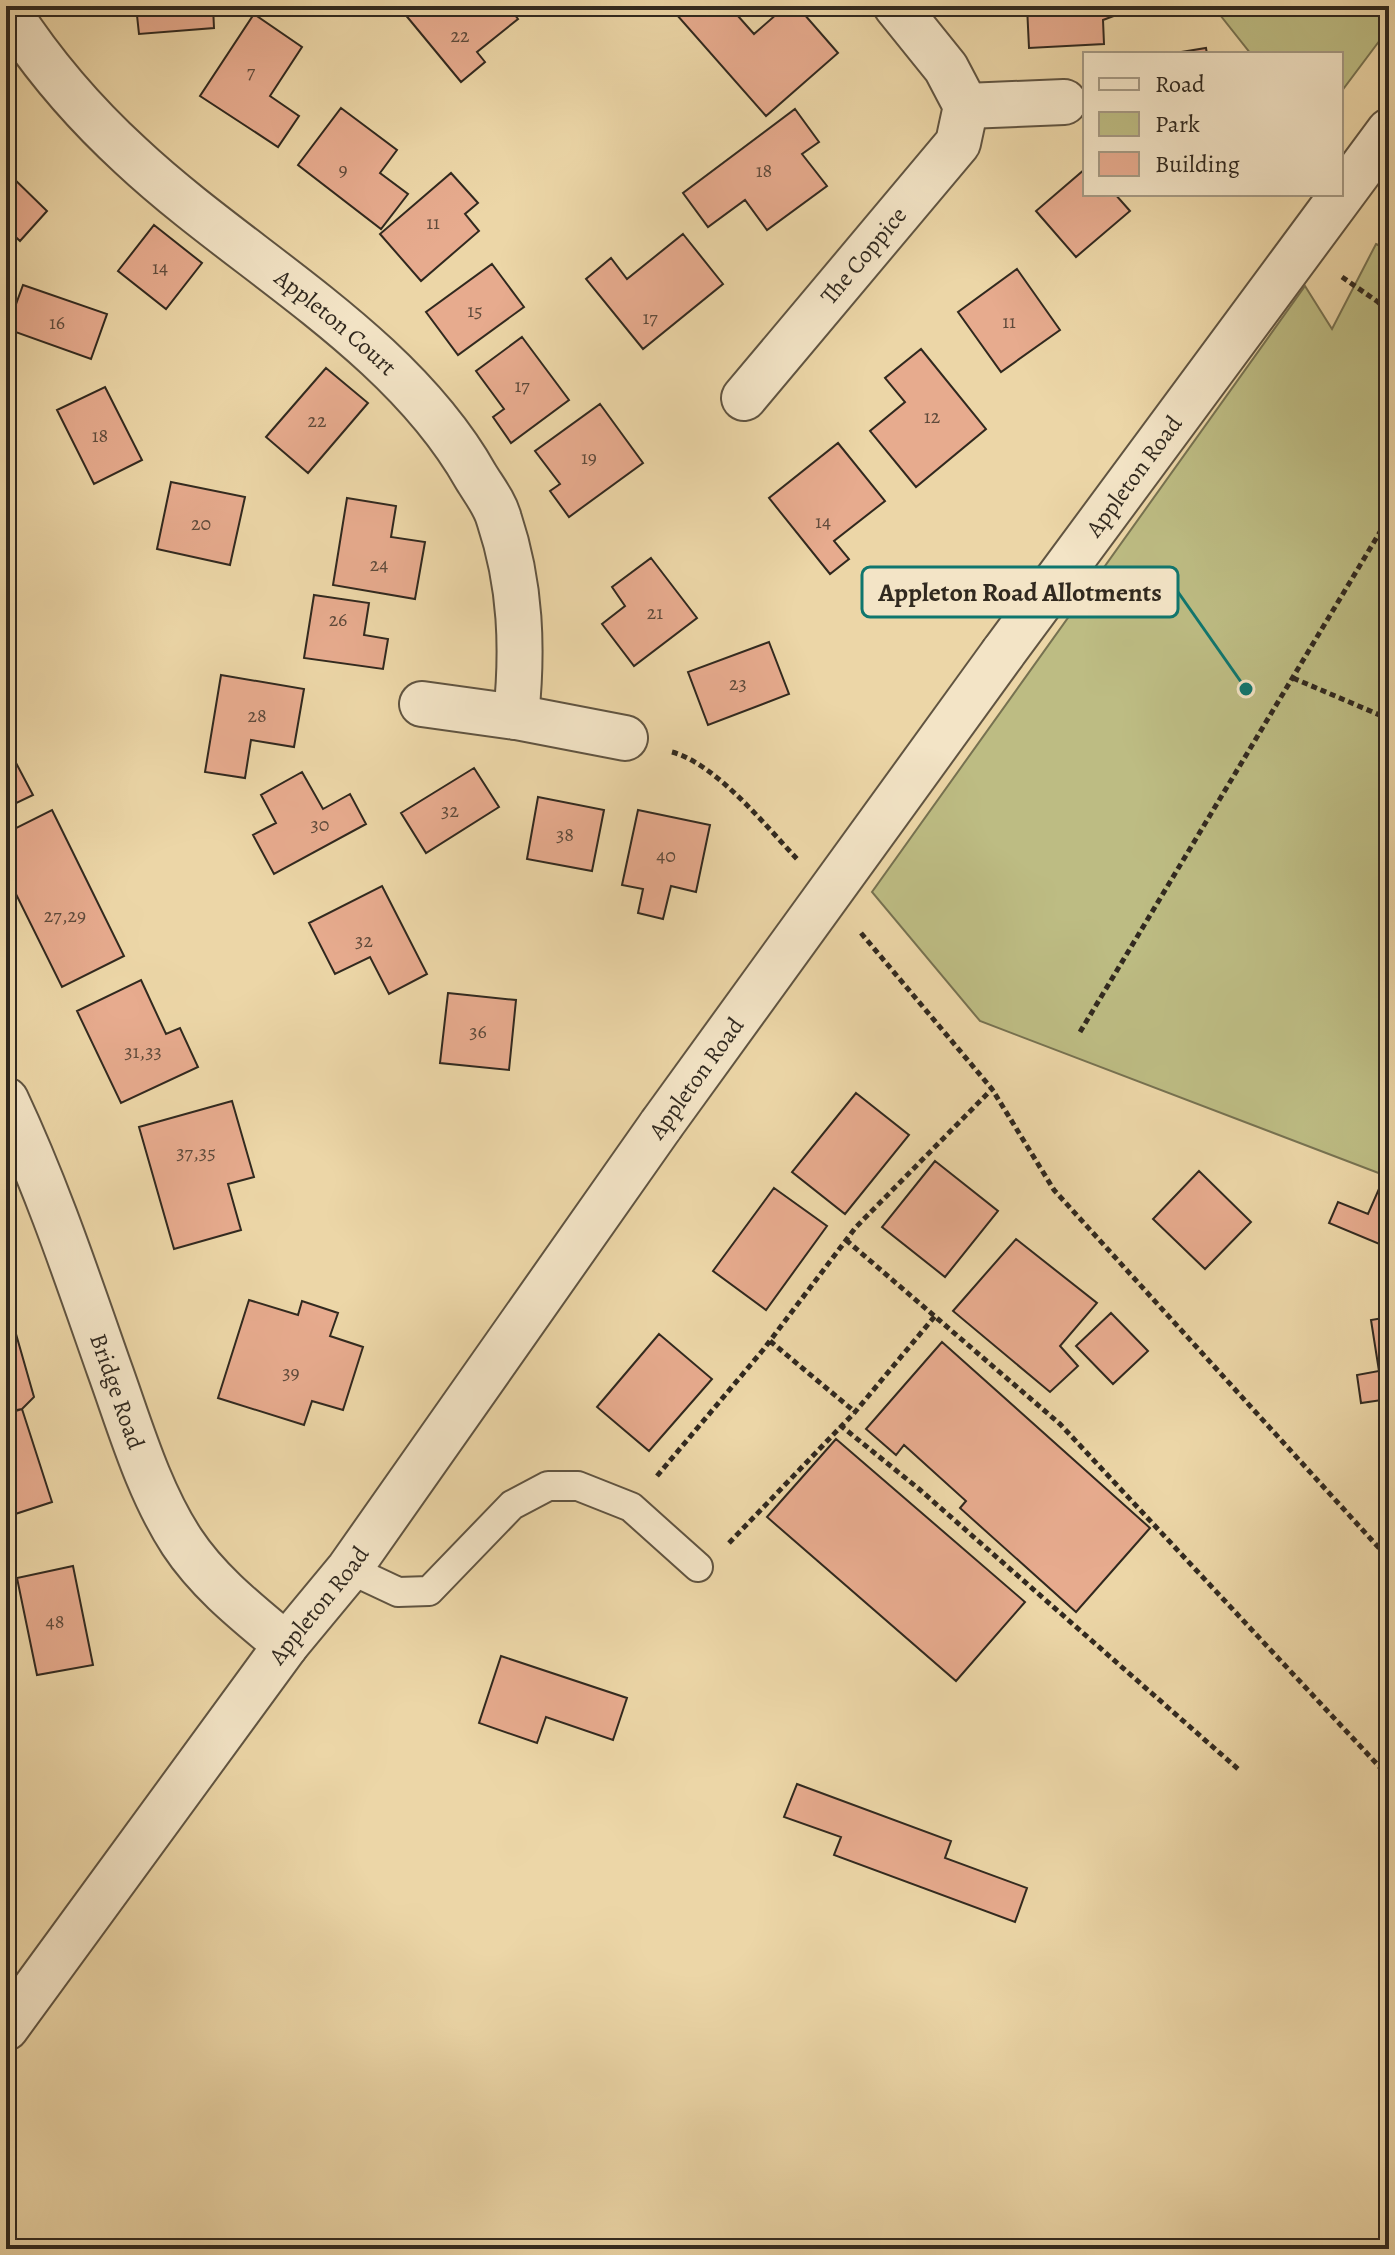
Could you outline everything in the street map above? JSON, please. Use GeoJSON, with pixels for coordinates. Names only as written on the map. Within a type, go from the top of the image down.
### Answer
{"type":"FeatureCollection","features":[{"type":"Feature","properties":{"kind":"street"},"geometry":{"type":"LineString","coordinates":[[896,6],[946,68],[966,106],[1064,102]]}},
{"type":"Feature","properties":{"kind":"street","name":"Appleton Court"},"geometry":{"type":"LineString","coordinates":[[6,8],[28,42],[70,95],[132,157],[353,336],[416,395],[463,453],[499,517],[516,589],[521,660],[516,717]]}},
{"type":"Feature","properties":{"kind":"street","name":"The Coppice"},"geometry":{"type":"LineString","coordinates":[[744,398],[958,143],[966,106]]}},
{"type":"Feature","properties":{"kind":"street","name":"Appleton Road"},"geometry":{"type":"LineString","coordinates":[[1343,193],[1389,131]]}},
{"type":"Feature","properties":{"kind":"street","name":"Appleton Road"},"geometry":{"type":"LineString","coordinates":[[6,2028],[286,1645],[349,1569],[661,1125],[1003,653],[1341,196]]}},
{"type":"Feature","properties":{"kind":"street"},"geometry":{"type":"LineString","coordinates":[[422,704],[516,717],[625,738]]}},
{"type":"Feature","properties":{"kind":"street","name":"Bridge Road"},"geometry":{"type":"LineString","coordinates":[[6,1100],[59,1224],[131,1429],[165,1514],[184,1545],[227,1595],[286,1645]]}},
{"type":"Feature","properties":{"kind":"lane"},"geometry":{"type":"LineString","coordinates":[[349,1569],[398,1592],[429,1591],[512,1505],[548,1486],[578,1486],[631,1507],[698,1567]]}},
{"type":"Feature","properties":{"kind":"path"},"geometry":{"type":"LineString","coordinates":[[1302,249],[1389,313]]}},
{"type":"Feature","properties":{"kind":"path"},"geometry":{"type":"LineString","coordinates":[[1080,1032],[1389,517]]}},
{"type":"Feature","properties":{"kind":"path"},"geometry":{"type":"LineString","coordinates":[[1293,678],[1389,719]]}},
{"type":"Feature","properties":{"kind":"path"},"geometry":{"type":"LineString","coordinates":[[685,756],[729,789],[800,862]]}},
{"type":"Feature","properties":{"kind":"path"},"geometry":{"type":"LineString","coordinates":[[860,932],[992,1089],[1054,1190],[1389,1559]]}},
{"type":"Feature","properties":{"kind":"path"},"geometry":{"type":"LineString","coordinates":[[631,1507],[770,1341],[846,1240],[992,1089]]}},
{"type":"Feature","properties":{"kind":"path"},"geometry":{"type":"LineString","coordinates":[[846,1240],[1060,1424],[1389,1777]]}},
{"type":"Feature","properties":{"kind":"path"},"geometry":{"type":"LineString","coordinates":[[698,1567],[740,1534],[855,1412],[935,1316]]}},
{"type":"Feature","properties":{"kind":"path"},"geometry":{"type":"LineString","coordinates":[[770,1341],[855,1412]]}},
{"type":"Feature","properties":{"kind":"path"},"geometry":{"type":"LineString","coordinates":[[840,1425],[919,1489],[1238,1769]]}},
{"type":"Feature","properties":{"kind":"green space"},"geometry":{"type":"Polygon","coordinates":[[[1213,6],[1389,6],[1389,28],[1343,89],[1343,52],[1249,52],[1213,6]]]}},
{"type":"Feature","properties":{"kind":"green space"},"geometry":{"type":"Polygon","coordinates":[[[1376,244],[1389,250],[1389,1177],[980,1021],[872,892],[1305,286],[1332,329],[1376,244]]]}},
{"type":"Feature","properties":{"kind":"building"},"geometry":{"type":"Polygon","coordinates":[[[136,6],[213,6],[214,28],[139,34],[136,6]]]}},
{"type":"Feature","properties":{"kind":"building"},"geometry":{"type":"Polygon","coordinates":[[[412,6],[508,6],[518,19],[477,52],[485,62],[461,82],[404,13],[412,6]]]}},
{"type":"Feature","properties":{"kind":"building"},"geometry":{"type":"Polygon","coordinates":[[[669,6],[731,6],[754,34],[786,6],[797,6],[838,53],[766,116],[669,6]]]}},
{"type":"Feature","properties":{"kind":"building"},"geometry":{"type":"Polygon","coordinates":[[[1027,6],[1119,6],[1119,14],[1103,20],[1104,44],[1029,48],[1027,6]]]}},
{"type":"Feature","properties":{"kind":"building"},"geometry":{"type":"Polygon","coordinates":[[[254,14],[302,47],[270,96],[299,116],[278,147],[200,96],[254,14]]]}},
{"type":"Feature","properties":{"kind":"building"},"geometry":{"type":"Polygon","coordinates":[[[1206,48],[1207,52],[1181,52],[1206,48]]]}},
{"type":"Feature","properties":{"kind":"building"},"geometry":{"type":"Polygon","coordinates":[[[341,108],[397,150],[380,173],[408,194],[381,229],[298,165],[341,108]]]}},
{"type":"Feature","properties":{"kind":"building"},"geometry":{"type":"Polygon","coordinates":[[[795,109],[819,142],[802,154],[827,186],[767,230],[745,200],[708,227],[683,193],[795,109]]]}},
{"type":"Feature","properties":{"kind":"building"},"geometry":{"type":"Polygon","coordinates":[[[6,171],[47,211],[20,241],[6,228],[6,171]]]}},
{"type":"Feature","properties":{"kind":"building"},"geometry":{"type":"Polygon","coordinates":[[[1083,171],[1083,196],[1117,196],[1130,211],[1076,257],[1036,211],[1083,171]]]}},
{"type":"Feature","properties":{"kind":"building"},"geometry":{"type":"Polygon","coordinates":[[[451,173],[478,203],[465,214],[479,231],[421,281],[380,234],[451,173]]]}},
{"type":"Feature","properties":{"kind":"building"},"geometry":{"type":"Polygon","coordinates":[[[154,225],[202,263],[166,309],[118,271],[154,225]]]}},
{"type":"Feature","properties":{"kind":"building"},"geometry":{"type":"Polygon","coordinates":[[[683,234],[723,284],[643,349],[586,279],[611,258],[627,279],[683,234]]]}},
{"type":"Feature","properties":{"kind":"building"},"geometry":{"type":"Polygon","coordinates":[[[492,264],[524,307],[458,355],[426,312],[492,264]]]}},
{"type":"Feature","properties":{"kind":"building"},"geometry":{"type":"Polygon","coordinates":[[[1017,269],[1060,330],[1001,372],[958,312],[1017,269]]]}},
{"type":"Feature","properties":{"kind":"building"},"geometry":{"type":"Polygon","coordinates":[[[23,285],[107,314],[91,359],[7,329],[23,285]]]}},
{"type":"Feature","properties":{"kind":"building"},"geometry":{"type":"Polygon","coordinates":[[[522,337],[569,400],[511,443],[493,417],[504,409],[476,371],[522,337]]]}},
{"type":"Feature","properties":{"kind":"building"},"geometry":{"type":"Polygon","coordinates":[[[921,349],[986,429],[916,487],[870,431],[905,402],[885,378],[921,349]]]}},
{"type":"Feature","properties":{"kind":"building"},"geometry":{"type":"Polygon","coordinates":[[[326,368],[368,403],[308,473],[266,437],[326,368]]]}},
{"type":"Feature","properties":{"kind":"building"},"geometry":{"type":"Polygon","coordinates":[[[105,387],[142,460],[94,484],[57,410],[105,387]]]}},
{"type":"Feature","properties":{"kind":"building"},"geometry":{"type":"Polygon","coordinates":[[[600,404],[643,463],[569,517],[550,491],[560,484],[535,451],[600,404]]]}},
{"type":"Feature","properties":{"kind":"building"},"geometry":{"type":"Polygon","coordinates":[[[838,443],[885,501],[834,541],[849,559],[830,574],[769,498],[838,443]]]}},
{"type":"Feature","properties":{"kind":"building"},"geometry":{"type":"Polygon","coordinates":[[[171,482],[245,497],[230,565],[157,549],[171,482]]]}},
{"type":"Feature","properties":{"kind":"building"},"geometry":{"type":"Polygon","coordinates":[[[347,498],[396,506],[391,537],[425,542],[415,599],[333,585],[347,498]]]}},
{"type":"Feature","properties":{"kind":"building"},"geometry":{"type":"Polygon","coordinates":[[[651,558],[697,618],[634,666],[602,624],[625,606],[612,587],[651,558]]]}},
{"type":"Feature","properties":{"kind":"building"},"geometry":{"type":"Polygon","coordinates":[[[314,595],[369,603],[364,635],[388,639],[383,669],[304,658],[314,595]]]}},
{"type":"Feature","properties":{"kind":"building"},"geometry":{"type":"Polygon","coordinates":[[[769,642],[789,694],[708,725],[688,672],[769,642]]]}},
{"type":"Feature","properties":{"kind":"building"},"geometry":{"type":"Polygon","coordinates":[[[221,675],[304,689],[294,747],[251,740],[245,778],[205,772],[221,675]]]}},
{"type":"Feature","properties":{"kind":"building"},"geometry":{"type":"Polygon","coordinates":[[[6,744],[33,795],[6,808],[6,744]]]}},
{"type":"Feature","properties":{"kind":"building"},"geometry":{"type":"Polygon","coordinates":[[[474,768],[499,807],[426,853],[401,813],[474,768]]]}},
{"type":"Feature","properties":{"kind":"building"},"geometry":{"type":"Polygon","coordinates":[[[302,772],[323,809],[350,794],[366,824],[274,874],[253,835],[276,823],[261,795],[302,772]]]}},
{"type":"Feature","properties":{"kind":"building"},"geometry":{"type":"Polygon","coordinates":[[[538,797],[604,810],[592,871],[527,859],[538,797]]]}},
{"type":"Feature","properties":{"kind":"building"},"geometry":{"type":"Polygon","coordinates":[[[52,810],[124,956],[62,987],[6,874],[6,833],[52,810]]]}},
{"type":"Feature","properties":{"kind":"building"},"geometry":{"type":"Polygon","coordinates":[[[638,810],[710,825],[696,892],[671,886],[663,919],[638,913],[643,889],[622,885],[638,810]]]}},
{"type":"Feature","properties":{"kind":"building"},"geometry":{"type":"Polygon","coordinates":[[[382,886],[427,974],[389,994],[370,957],[335,974],[309,923],[382,886]]]}},
{"type":"Feature","properties":{"kind":"building"},"geometry":{"type":"Polygon","coordinates":[[[141,980],[166,1034],[180,1028],[198,1067],[121,1103],[77,1011],[141,980]]]}},
{"type":"Feature","properties":{"kind":"building"},"geometry":{"type":"Polygon","coordinates":[[[448,993],[516,1000],[509,1070],[440,1063],[448,993]]]}},
{"type":"Feature","properties":{"kind":"building"},"geometry":{"type":"Polygon","coordinates":[[[856,1093],[909,1135],[845,1214],[792,1172],[856,1093]]]}},
{"type":"Feature","properties":{"kind":"building"},"geometry":{"type":"Polygon","coordinates":[[[232,1101],[254,1177],[228,1184],[241,1230],[174,1249],[139,1127],[232,1101]]]}},
{"type":"Feature","properties":{"kind":"building"},"geometry":{"type":"Polygon","coordinates":[[[935,1161],[998,1211],[945,1277],[882,1227],[935,1161]]]}},
{"type":"Feature","properties":{"kind":"building"},"geometry":{"type":"Polygon","coordinates":[[[1199,1171],[1251,1222],[1205,1269],[1153,1219],[1199,1171]]]}},
{"type":"Feature","properties":{"kind":"building"},"geometry":{"type":"Polygon","coordinates":[[[1385,1175],[1389,1177],[1389,1248],[1329,1223],[1338,1202],[1368,1214],[1385,1175]]]}},
{"type":"Feature","properties":{"kind":"building"},"geometry":{"type":"Polygon","coordinates":[[[774,1188],[827,1226],[766,1310],[713,1271],[774,1188]]]}},
{"type":"Feature","properties":{"kind":"building"},"geometry":{"type":"Polygon","coordinates":[[[1016,1239],[1097,1303],[1060,1346],[1078,1366],[1050,1392],[953,1311],[1016,1239]]]}},
{"type":"Feature","properties":{"kind":"building"},"geometry":{"type":"Polygon","coordinates":[[[6,1299],[34,1397],[22,1409],[6,1412],[6,1299]]]}},
{"type":"Feature","properties":{"kind":"building"},"geometry":{"type":"Polygon","coordinates":[[[249,1300],[298,1315],[302,1301],[338,1313],[330,1336],[363,1347],[343,1410],[312,1401],[304,1425],[218,1398],[249,1300]]]}},
{"type":"Feature","properties":{"kind":"building"},"geometry":{"type":"Polygon","coordinates":[[[1111,1313],[1148,1351],[1113,1384],[1076,1346],[1111,1313]]]}},
{"type":"Feature","properties":{"kind":"building"},"geometry":{"type":"Polygon","coordinates":[[[1389,1317],[1389,1399],[1361,1403],[1357,1375],[1379,1371],[1371,1320],[1389,1317]]]}},
{"type":"Feature","properties":{"kind":"building"},"geometry":{"type":"Polygon","coordinates":[[[659,1334],[712,1379],[649,1451],[597,1407],[659,1334]]]}},
{"type":"Feature","properties":{"kind":"building"},"geometry":{"type":"Polygon","coordinates":[[[942,1342],[1150,1528],[1076,1612],[960,1508],[966,1501],[904,1445],[896,1455],[866,1429],[942,1342]]]}},
{"type":"Feature","properties":{"kind":"building"},"geometry":{"type":"Polygon","coordinates":[[[22,1409],[52,1502],[6,1517],[6,1414],[22,1409]]]}},
{"type":"Feature","properties":{"kind":"building"},"geometry":{"type":"Polygon","coordinates":[[[836,1439],[1025,1602],[956,1681],[767,1517],[836,1439]]]}},
{"type":"Feature","properties":{"kind":"building"},"geometry":{"type":"Polygon","coordinates":[[[73,1566],[93,1665],[37,1675],[17,1578],[73,1566]]]}},
{"type":"Feature","properties":{"kind":"building"},"geometry":{"type":"Polygon","coordinates":[[[501,1656],[627,1698],[613,1740],[546,1717],[537,1743],[479,1723],[501,1656]]]}},
{"type":"Feature","properties":{"kind":"building"},"geometry":{"type":"Polygon","coordinates":[[[797,1784],[951,1841],[945,1858],[1027,1888],[1015,1922],[834,1855],[841,1837],[784,1817],[797,1784]]]}},
{"type":"Feature","properties":{"kind":"place","name":"Appleton Road Allotments"},"geometry":{"type":"Point","coordinates":[1246,689]}}]}
